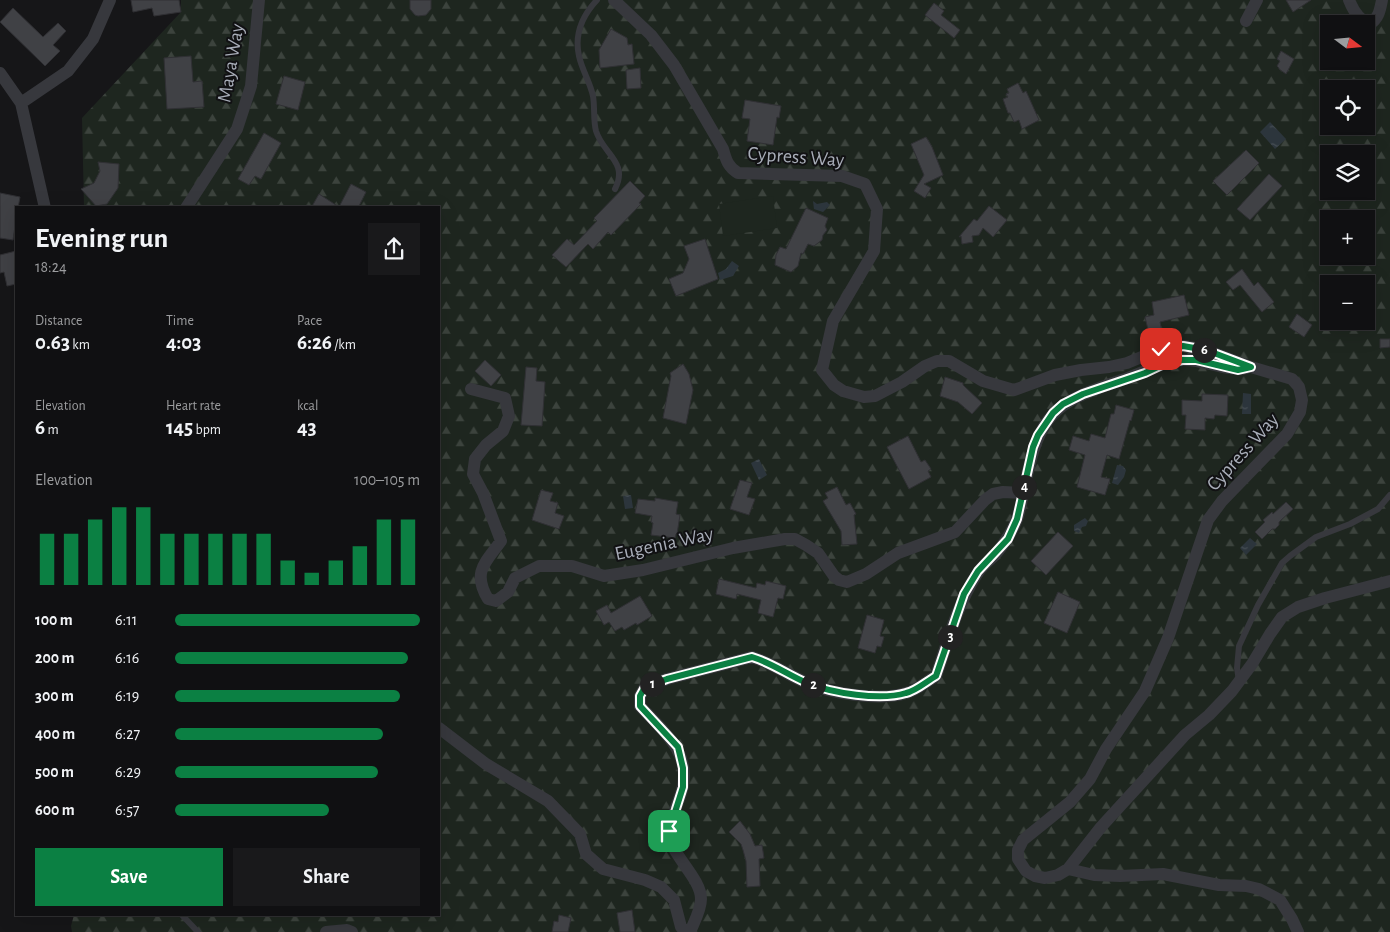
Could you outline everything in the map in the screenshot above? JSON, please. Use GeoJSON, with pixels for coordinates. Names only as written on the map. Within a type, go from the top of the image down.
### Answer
{"type":"FeatureCollection","features":[{"type":"Feature","properties":{"kind":"street"},"geometry":{"type":"LineString","coordinates":[[21,103],[68,71],[93,39],[110,0]]}},
{"type":"Feature","properties":{"kind":"street","name":"Maya Way"},"geometry":{"type":"LineString","coordinates":[[187,206],[237,129],[251,86],[259,0]]}},
{"type":"Feature","properties":{"kind":"street","name":"Cypress Way"},"geometry":{"type":"LineString","coordinates":[[614,0],[651,35],[674,65],[723,149],[727,164],[732,169],[738,173],[842,176],[865,184],[877,209],[874,251],[833,320],[822,370],[834,385],[843,391],[864,397],[875,396],[902,382],[925,366],[937,361],[950,362],[983,381],[1014,390],[1055,375],[1128,363],[1161,349],[1183,346],[1206,350],[1251,367],[1292,379],[1299,387],[1302,400],[1300,412],[1287,434],[1222,501],[1208,520],[1168,638],[1144,691],[1106,749],[1090,779],[1070,802],[1023,840],[1018,850],[1018,860],[1026,871],[1035,876],[1045,878],[1058,875],[1068,869]]}},
{"type":"Feature","properties":{"kind":"street"},"geometry":{"type":"LineString","coordinates":[[1246,20],[1257,0]]}},
{"type":"Feature","properties":{"kind":"street"},"geometry":{"type":"LineString","coordinates":[[1349,0],[1352,8],[1362,19],[1370,24],[1379,15],[1382,0]]}},
{"type":"Feature","properties":{"kind":"street"},"geometry":{"type":"LineString","coordinates":[[0,73],[21,103],[45,206]]}},
{"type":"Feature","properties":{"kind":"street"},"geometry":{"type":"LineString","coordinates":[[690,932],[701,900],[699,888],[675,849],[669,831],[683,787],[683,768],[678,747],[640,706],[640,696],[645,687],[674,676],[752,657],[764,660],[808,684],[839,692],[875,696],[907,693],[936,676],[964,594],[978,571],[1008,539],[1017,519],[1033,447],[1038,435],[1053,413],[1063,404],[1083,394],[1145,373],[1164,364],[1182,360],[1196,360],[1238,370],[1251,367]]}},
{"type":"Feature","properties":{"kind":"street","name":"Eugenia Way"},"geometry":{"type":"LineString","coordinates":[[471,389],[505,398],[509,416],[503,431],[486,445],[475,459],[473,474],[483,492],[501,541],[482,566],[479,581],[488,600],[496,601],[508,592],[515,578],[539,566],[572,566],[604,576],[643,570],[733,548],[785,539],[795,539],[806,545],[818,554],[834,576],[839,580],[847,582],[866,574],[898,553],[955,532],[993,494],[1003,492],[1023,493]]}},
{"type":"Feature","properties":{"kind":"street"},"geometry":{"type":"LineString","coordinates":[[1298,932],[1280,900],[1259,889],[1246,886],[1219,885],[1163,874],[1094,875],[1068,869],[1101,827],[1186,735],[1209,715],[1239,682],[1262,650],[1282,617],[1290,611],[1325,598],[1390,581]]}},
{"type":"Feature","properties":{"kind":"street"},"geometry":{"type":"LineString","coordinates":[[440,729],[486,764],[548,801],[580,834],[586,854],[603,869],[645,880],[661,888],[674,900],[681,927],[686,932]]}},
{"type":"Feature","properties":{"kind":"street"},"geometry":{"type":"LineString","coordinates":[[326,932],[346,930],[352,932]]}},
{"type":"Feature","properties":{"kind":"lane"},"geometry":{"type":"LineString","coordinates":[[597,0],[583,18],[579,32],[579,51],[593,99],[596,130],[619,168],[620,179],[615,189]]}},
{"type":"Feature","properties":{"kind":"lane"},"geometry":{"type":"LineString","coordinates":[[1239,682],[1237,668],[1239,646],[1258,605],[1282,563],[1316,537],[1350,524],[1378,508],[1390,495]]}},
{"type":"Feature","properties":{"kind":"lane"},"geometry":{"type":"LineString","coordinates":[[183,916],[198,932]]}},
{"type":"Feature","properties":{"kind":"green space"},"geometry":{"type":"Polygon","coordinates":[[[181,0],[1390,0],[1390,932],[72,932],[71,926],[74,916],[440,916],[440,206],[84,206],[82,118],[181,12],[181,0]]]}},
{"type":"Feature","properties":{"kind":"green space"},"geometry":{"type":"Polygon","coordinates":[[[773,196],[777,228],[723,236],[719,204],[773,196]]]}},
{"type":"Feature","properties":{"kind":"water"},"geometry":{"type":"Polygon","coordinates":[[[1270,122],[1286,139],[1275,149],[1260,132],[1270,122]]]}},
{"type":"Feature","properties":{"kind":"water"},"geometry":{"type":"Polygon","coordinates":[[[813,201],[817,204],[827,202],[830,205],[823,212],[814,209],[813,201]]]}},
{"type":"Feature","properties":{"kind":"water"},"geometry":{"type":"Polygon","coordinates":[[[732,261],[739,266],[733,276],[720,280],[718,273],[726,269],[732,261]]]}},
{"type":"Feature","properties":{"kind":"water"},"geometry":{"type":"Polygon","coordinates":[[[1243,393],[1251,394],[1251,414],[1242,414],[1243,393]]]}},
{"type":"Feature","properties":{"kind":"water"},"geometry":{"type":"Polygon","coordinates":[[[759,459],[767,475],[759,480],[751,463],[759,459]]]}},
{"type":"Feature","properties":{"kind":"water"},"geometry":{"type":"Polygon","coordinates":[[[1117,465],[1123,466],[1126,470],[1124,477],[1118,485],[1112,483],[1117,465]]]}},
{"type":"Feature","properties":{"kind":"water"},"geometry":{"type":"Polygon","coordinates":[[[631,495],[633,508],[625,509],[623,496],[631,495]]]}},
{"type":"Feature","properties":{"kind":"water"},"geometry":{"type":"Polygon","coordinates":[[[1085,518],[1088,521],[1086,526],[1082,527],[1079,533],[1074,531],[1074,525],[1085,518]]]}},
{"type":"Feature","properties":{"kind":"water"},"geometry":{"type":"Polygon","coordinates":[[[1250,538],[1257,544],[1246,555],[1240,548],[1250,538]]]}},
{"type":"Feature","properties":{"kind":"building"},"geometry":{"type":"Polygon","coordinates":[[[131,0],[179,0],[181,12],[154,16],[152,8],[133,12],[131,0]]]}},
{"type":"Feature","properties":{"kind":"building"},"geometry":{"type":"Polygon","coordinates":[[[410,0],[431,0],[431,9],[426,15],[415,15],[410,9],[410,0]]]}},
{"type":"Feature","properties":{"kind":"building"},"geometry":{"type":"Polygon","coordinates":[[[1286,0],[1311,0],[1293,12],[1286,0]]]}},
{"type":"Feature","properties":{"kind":"building"},"geometry":{"type":"Polygon","coordinates":[[[934,3],[944,11],[941,15],[960,30],[954,38],[925,15],[934,3]]]}},
{"type":"Feature","properties":{"kind":"building"},"geometry":{"type":"Polygon","coordinates":[[[13,8],[43,37],[58,23],[66,31],[53,45],[60,51],[45,66],[0,22],[13,8]]]}},
{"type":"Feature","properties":{"kind":"building"},"geometry":{"type":"Polygon","coordinates":[[[611,29],[627,38],[628,45],[632,44],[634,64],[600,68],[599,50],[611,29]]]}},
{"type":"Feature","properties":{"kind":"building"},"geometry":{"type":"Polygon","coordinates":[[[1281,51],[1294,59],[1286,74],[1277,66],[1280,61],[1277,59],[1281,51]]]}},
{"type":"Feature","properties":{"kind":"building"},"geometry":{"type":"Polygon","coordinates":[[[191,56],[193,82],[202,81],[204,107],[167,109],[164,58],[191,56]]]}},
{"type":"Feature","properties":{"kind":"building"},"geometry":{"type":"Polygon","coordinates":[[[640,68],[641,88],[627,89],[626,70],[640,68]]]}},
{"type":"Feature","properties":{"kind":"building"},"geometry":{"type":"Polygon","coordinates":[[[284,76],[305,82],[298,110],[276,104],[284,76]]]}},
{"type":"Feature","properties":{"kind":"building"},"geometry":{"type":"Polygon","coordinates":[[[1018,83],[1023,93],[1026,91],[1039,120],[1022,129],[1019,120],[1014,122],[1010,113],[1008,113],[1003,99],[1008,97],[1006,94],[1009,93],[1007,89],[1018,83]]]}},
{"type":"Feature","properties":{"kind":"building"},"geometry":{"type":"Polygon","coordinates":[[[745,100],[781,106],[779,118],[777,117],[773,145],[747,141],[750,119],[742,118],[745,100]]]}},
{"type":"Feature","properties":{"kind":"building"},"geometry":{"type":"Polygon","coordinates":[[[264,133],[281,143],[261,179],[255,176],[249,185],[238,179],[264,133]]]}},
{"type":"Feature","properties":{"kind":"building"},"geometry":{"type":"Polygon","coordinates":[[[926,137],[943,175],[924,184],[931,188],[925,198],[914,191],[924,175],[911,144],[926,137]]]}},
{"type":"Feature","properties":{"kind":"building"},"geometry":{"type":"Polygon","coordinates":[[[1246,150],[1259,163],[1227,195],[1213,181],[1246,150]]]}},
{"type":"Feature","properties":{"kind":"building"},"geometry":{"type":"Polygon","coordinates":[[[98,162],[119,164],[118,188],[107,204],[96,206],[81,189],[94,183],[100,171],[98,162]]]}},
{"type":"Feature","properties":{"kind":"building"},"geometry":{"type":"Polygon","coordinates":[[[1269,174],[1282,186],[1250,220],[1237,209],[1269,174]]]}},
{"type":"Feature","properties":{"kind":"building"},"geometry":{"type":"Polygon","coordinates":[[[630,181],[645,196],[639,203],[641,204],[611,235],[608,232],[593,249],[588,244],[566,267],[552,255],[567,239],[574,245],[597,221],[594,218],[630,181]]]}},
{"type":"Feature","properties":{"kind":"building"},"geometry":{"type":"Polygon","coordinates":[[[351,184],[366,192],[359,206],[340,206],[351,184]]]}},
{"type":"Feature","properties":{"kind":"building"},"geometry":{"type":"Polygon","coordinates":[[[0,193],[20,197],[18,206],[15,206],[13,240],[0,238],[0,193]]]}},
{"type":"Feature","properties":{"kind":"building"},"geometry":{"type":"Polygon","coordinates":[[[319,194],[337,206],[312,206],[319,194]]]}},
{"type":"Feature","properties":{"kind":"building"},"geometry":{"type":"Polygon","coordinates":[[[989,206],[1007,220],[993,237],[983,228],[979,235],[972,236],[973,242],[962,244],[961,236],[959,237],[974,219],[977,221],[989,206]]]}},
{"type":"Feature","properties":{"kind":"building"},"geometry":{"type":"Polygon","coordinates":[[[806,208],[828,218],[825,226],[827,230],[822,240],[814,246],[808,244],[803,254],[801,253],[798,266],[791,272],[775,265],[776,255],[780,247],[786,249],[806,208]]]}},
{"type":"Feature","properties":{"kind":"building"},"geometry":{"type":"Polygon","coordinates":[[[705,239],[718,279],[676,296],[669,279],[683,273],[689,259],[684,246],[705,239]]]}},
{"type":"Feature","properties":{"kind":"building"},"geometry":{"type":"Polygon","coordinates":[[[15,251],[15,284],[7,286],[4,272],[0,273],[0,255],[15,251]]]}},
{"type":"Feature","properties":{"kind":"building"},"geometry":{"type":"Polygon","coordinates":[[[1242,269],[1254,286],[1258,282],[1274,302],[1262,312],[1240,285],[1233,290],[1226,282],[1242,269]]]}},
{"type":"Feature","properties":{"kind":"building"},"geometry":{"type":"Polygon","coordinates":[[[1184,295],[1189,315],[1160,322],[1162,331],[1149,334],[1145,317],[1154,315],[1152,302],[1184,295]]]}},
{"type":"Feature","properties":{"kind":"building"},"geometry":{"type":"Polygon","coordinates":[[[1297,314],[1312,325],[1304,337],[1289,327],[1297,314]]]}},
{"type":"Feature","properties":{"kind":"building"},"geometry":{"type":"Polygon","coordinates":[[[1380,339],[1390,339],[1390,347],[1380,348],[1380,339]]]}},
{"type":"Feature","properties":{"kind":"building"},"geometry":{"type":"Polygon","coordinates":[[[485,360],[501,375],[491,386],[475,371],[485,360]]]}},
{"type":"Feature","properties":{"kind":"building"},"geometry":{"type":"Polygon","coordinates":[[[683,364],[689,374],[693,390],[686,424],[663,418],[670,373],[683,364]]]}},
{"type":"Feature","properties":{"kind":"building"},"geometry":{"type":"Polygon","coordinates":[[[526,367],[537,368],[536,381],[545,382],[542,426],[521,425],[526,367]]]}},
{"type":"Feature","properties":{"kind":"building"},"geometry":{"type":"Polygon","coordinates":[[[945,377],[963,383],[982,403],[972,414],[958,402],[940,396],[945,377]]]}},
{"type":"Feature","properties":{"kind":"building"},"geometry":{"type":"Polygon","coordinates":[[[1202,394],[1228,395],[1227,416],[1215,415],[1214,419],[1205,418],[1205,430],[1185,429],[1186,415],[1182,415],[1182,400],[1202,401],[1202,394]]]}},
{"type":"Feature","properties":{"kind":"building"},"geometry":{"type":"Polygon","coordinates":[[[1116,405],[1134,410],[1119,459],[1107,455],[1101,477],[1110,479],[1105,495],[1077,487],[1085,455],[1069,450],[1073,436],[1089,441],[1091,434],[1105,438],[1111,414],[1114,414],[1116,405]]]}},
{"type":"Feature","properties":{"kind":"building"},"geometry":{"type":"Polygon","coordinates":[[[908,436],[921,462],[925,460],[931,469],[928,471],[931,477],[909,489],[887,447],[908,436]]]}},
{"type":"Feature","properties":{"kind":"building"},"geometry":{"type":"Polygon","coordinates":[[[740,480],[752,483],[747,497],[755,499],[749,515],[730,509],[740,480]]]}},
{"type":"Feature","properties":{"kind":"building"},"geometry":{"type":"Polygon","coordinates":[[[837,487],[846,505],[850,503],[856,514],[854,515],[857,544],[842,545],[841,531],[823,501],[828,498],[825,493],[837,487]]]}},
{"type":"Feature","properties":{"kind":"building"},"geometry":{"type":"Polygon","coordinates":[[[541,490],[553,493],[550,501],[558,503],[555,513],[564,516],[559,529],[532,520],[541,490]]]}},
{"type":"Feature","properties":{"kind":"building"},"geometry":{"type":"Polygon","coordinates":[[[655,498],[678,502],[676,514],[680,515],[675,538],[651,535],[652,516],[635,513],[638,499],[655,501],[655,498]]]}},
{"type":"Feature","properties":{"kind":"building"},"geometry":{"type":"Polygon","coordinates":[[[1286,502],[1293,509],[1279,522],[1275,529],[1272,529],[1262,539],[1255,532],[1265,522],[1263,520],[1286,502]]]}},
{"type":"Feature","properties":{"kind":"building"},"geometry":{"type":"Polygon","coordinates":[[[1058,532],[1073,546],[1046,575],[1031,561],[1058,532]]]}},
{"type":"Feature","properties":{"kind":"building"},"geometry":{"type":"Polygon","coordinates":[[[719,579],[756,588],[757,583],[765,585],[766,581],[786,586],[783,599],[778,598],[773,617],[758,613],[761,600],[737,594],[736,599],[716,594],[719,579]]]}},
{"type":"Feature","properties":{"kind":"building"},"geometry":{"type":"Polygon","coordinates":[[[1058,592],[1080,602],[1067,633],[1044,623],[1058,592]]]}},
{"type":"Feature","properties":{"kind":"building"},"geometry":{"type":"Polygon","coordinates":[[[640,596],[652,616],[624,630],[622,627],[615,631],[609,622],[604,625],[596,611],[607,605],[611,613],[640,596]]]}},
{"type":"Feature","properties":{"kind":"building"},"geometry":{"type":"Polygon","coordinates":[[[867,615],[884,620],[880,636],[884,637],[881,647],[877,646],[875,653],[858,648],[867,615]]]}},
{"type":"Feature","properties":{"kind":"building"},"geometry":{"type":"Polygon","coordinates":[[[740,821],[750,834],[755,846],[762,845],[764,858],[759,859],[760,886],[747,887],[746,861],[743,850],[741,844],[729,832],[740,821]]]}},
{"type":"Feature","properties":{"kind":"building"},"geometry":{"type":"Polygon","coordinates":[[[632,910],[635,932],[620,932],[617,913],[632,910]]]}},
{"type":"Feature","properties":{"kind":"building"},"geometry":{"type":"Polygon","coordinates":[[[559,915],[571,918],[568,932],[552,932],[554,921],[558,922],[559,915]]]}},
{"type":"Feature","properties":{"kind":"route"},"geometry":{"type":"LineString","coordinates":[[669,831],[683,787],[683,768],[678,747],[640,706],[640,696],[645,687],[705,668],[752,657],[764,660],[808,684],[839,692],[875,696],[907,693],[936,676],[964,594],[978,571],[1008,539],[1017,519],[1033,447],[1045,423],[1053,413],[1063,404],[1083,394],[1145,373],[1164,364],[1182,360],[1196,360],[1238,370],[1251,367],[1206,350],[1183,346],[1161,349]]}}]}
